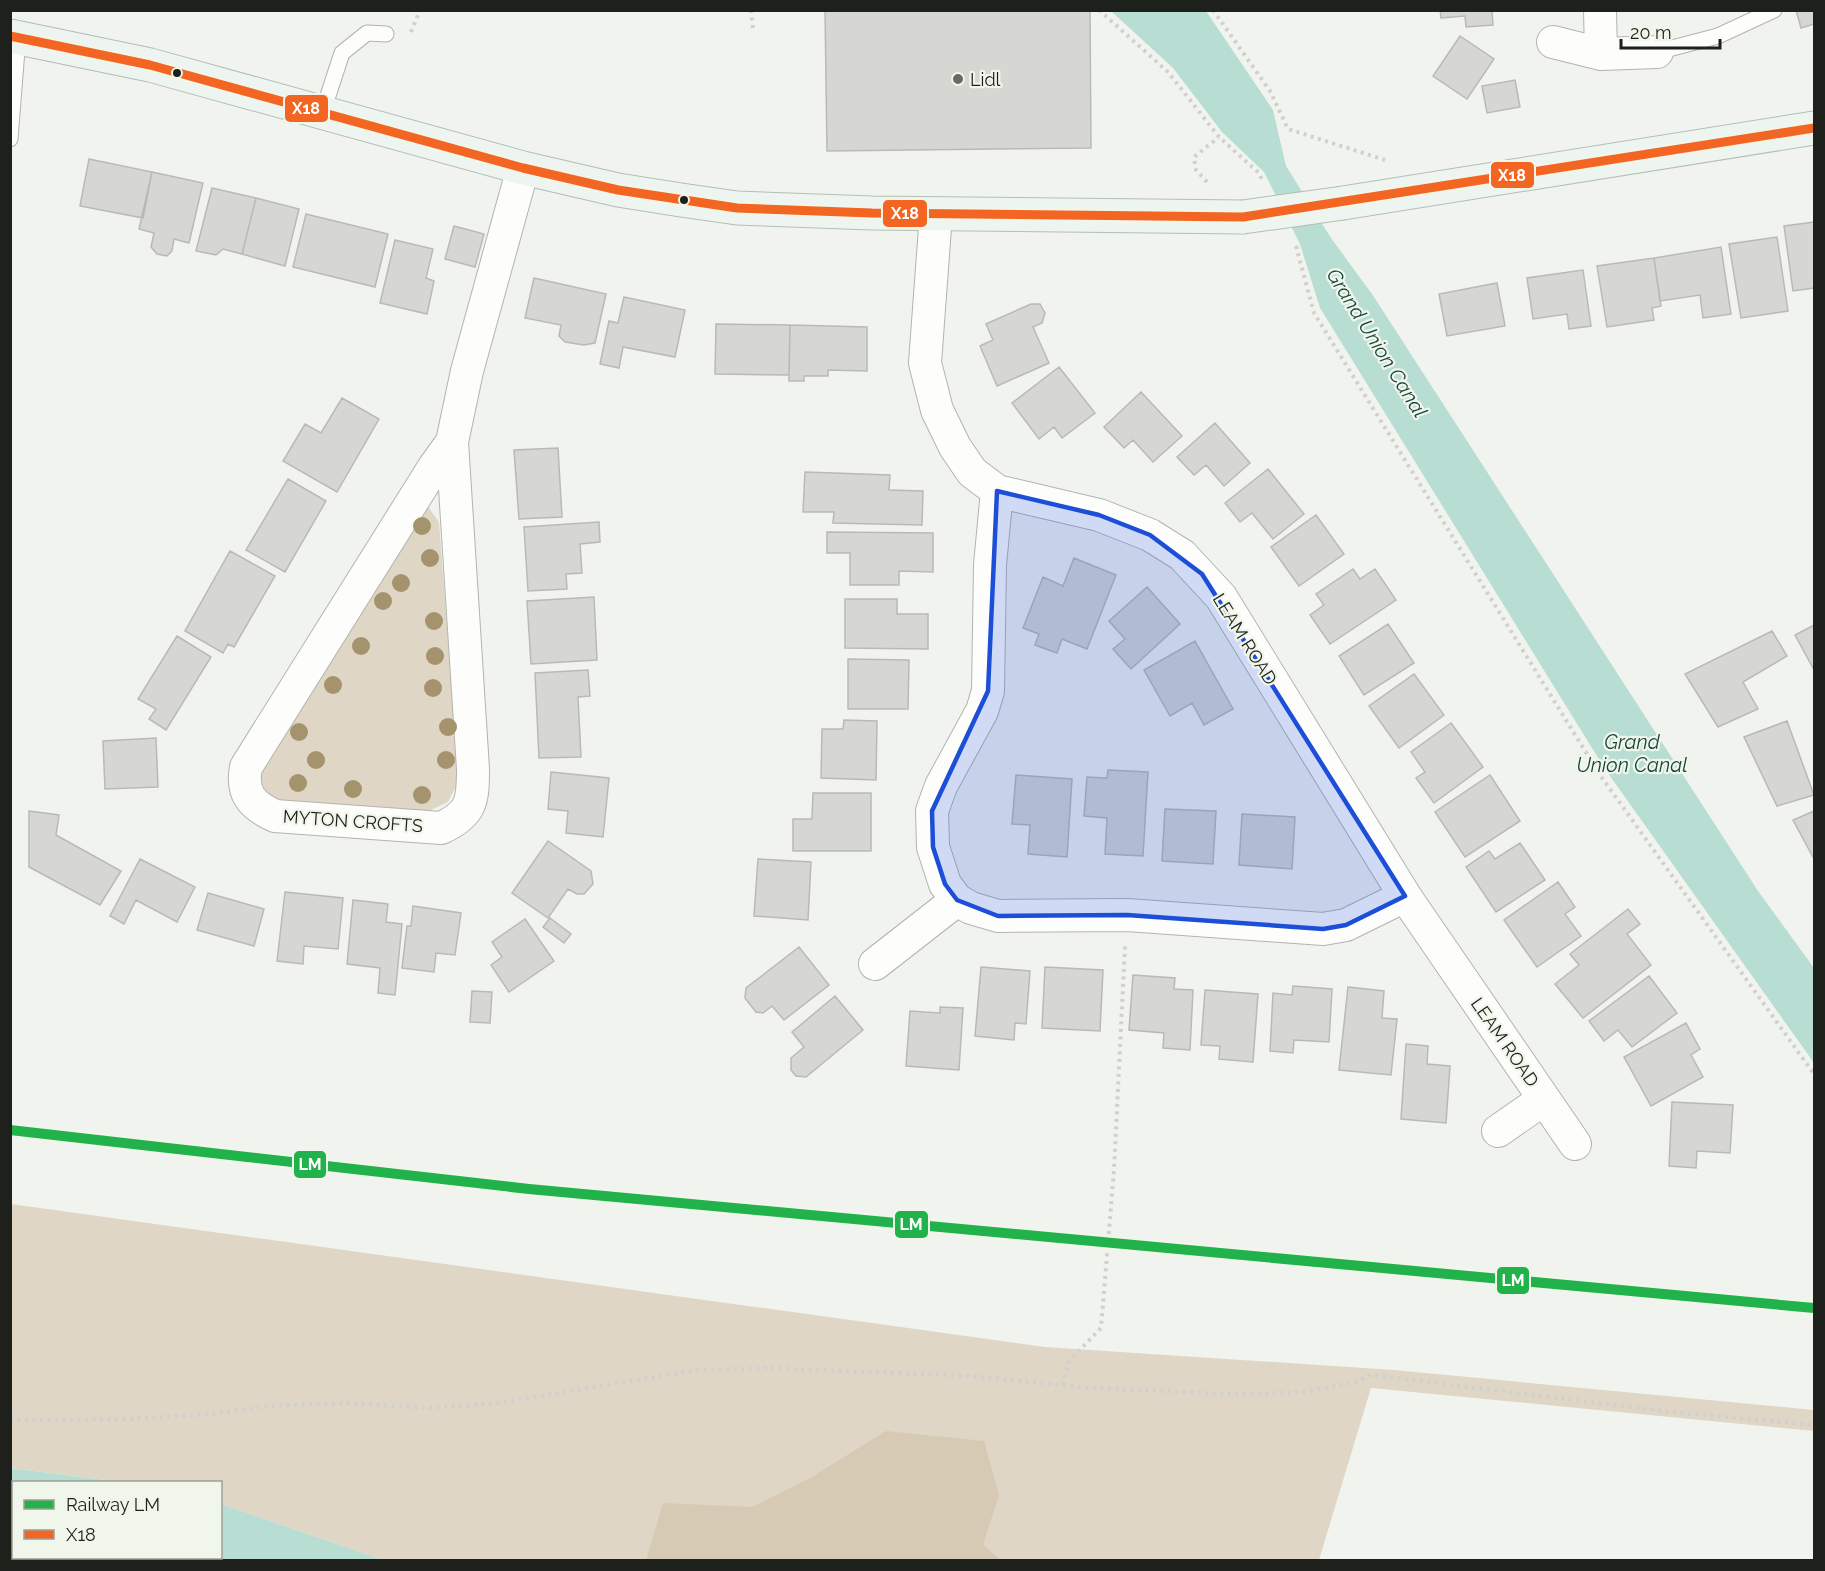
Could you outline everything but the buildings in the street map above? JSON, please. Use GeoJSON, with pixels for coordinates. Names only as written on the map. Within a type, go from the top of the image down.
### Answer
{"type":"FeatureCollection","features":[{"type":"Feature","properties":{"kind":"main road"},"geometry":{"type":"LineString","coordinates":[[14,37],[150,65],[523,168],[618,190],[737,208],[936,214],[1243,217],[1815,128]]}},
{"type":"Feature","properties":{"kind":"street"},"geometry":{"type":"LineString","coordinates":[[1600,10],[1601,54]]}},
{"type":"Feature","properties":{"kind":"street"},"geometry":{"type":"LineString","coordinates":[[1553,42],[1601,54],[1657,52]]}},
{"type":"Feature","properties":{"kind":"street","name":"MYTON CROFTS"},"geometry":{"type":"LineString","coordinates":[[452,442],[427,477],[246,767],[243,782],[249,797],[259,808],[275,816],[441,828],[458,820],[469,808],[473,790],[473,769],[452,442],[467,371],[523,168]]}},
{"type":"Feature","properties":{"kind":"street","name":"LEAM ROAD"},"geometry":{"type":"LineString","coordinates":[[936,214],[925,351],[927,380],[934,404],[972,472],[997,491],[1127,524],[1182,555],[1202,574],[1221,597],[1405,896],[1575,1144]]}},
{"type":"Feature","properties":{"kind":"street"},"geometry":{"type":"LineString","coordinates":[[997,491],[990,565],[988,691],[982,711],[941,786],[932,811],[933,847],[945,884],[957,900],[971,908],[998,916],[1127,915],[1335,929],[1405,896]]}},
{"type":"Feature","properties":{"kind":"street"},"geometry":{"type":"LineString","coordinates":[[875,964],[957,900]]}},
{"type":"Feature","properties":{"kind":"street","name":"LEAM ROAD"},"geometry":{"type":"LineString","coordinates":[[1498,1131],[1544,1099]]}},
{"type":"Feature","properties":{"kind":"lane"},"geometry":{"type":"LineString","coordinates":[[1657,52],[1718,36],[1774,10]]}},
{"type":"Feature","properties":{"kind":"lane"},"geometry":{"type":"LineString","coordinates":[[322,114],[342,53],[367,33],[386,33]]}},
{"type":"Feature","properties":{"kind":"lane"},"geometry":{"type":"LineString","coordinates":[[10,139],[14,37]]}},
{"type":"Feature","properties":{"kind":"path"},"geometry":{"type":"LineString","coordinates":[[414,24],[420,10]]}},
{"type":"Feature","properties":{"kind":"path"},"geometry":{"type":"LineString","coordinates":[[752,10],[753,29]]}},
{"type":"Feature","properties":{"kind":"path"},"geometry":{"type":"LineString","coordinates":[[1099,10],[1168,72],[1220,136],[1259,173],[1263,182]]}},
{"type":"Feature","properties":{"kind":"path"},"geometry":{"type":"LineString","coordinates":[[1213,10],[1270,91],[1288,129],[1382,160],[1393,158]]}},
{"type":"Feature","properties":{"kind":"path"},"geometry":{"type":"LineString","coordinates":[[1217,186],[1206,182],[1196,170],[1194,157],[1220,136]]}},
{"type":"Feature","properties":{"kind":"path"},"geometry":{"type":"LineString","coordinates":[[1296,246],[1314,313],[1600,775],[1815,1074]]}},
{"type":"Feature","properties":{"kind":"path"},"geometry":{"type":"LineString","coordinates":[[1063,1385],[1069,1361],[1101,1328],[1114,1170],[1127,915]]}},
{"type":"Feature","properties":{"kind":"path"},"geometry":{"type":"LineString","coordinates":[[10,1420],[131,1419],[213,1414],[268,1406],[349,1403],[429,1408],[463,1406],[497,1403],[698,1370],[767,1368],[972,1376],[1063,1385],[1190,1393],[1304,1392],[1355,1382],[1371,1375],[1649,1410],[1815,1425]]}},
{"type":"Feature","properties":{"kind":"highlighted area"},"geometry":{"type":"Polygon","coordinates":[[[997,491],[1099,515],[1150,535],[1202,574],[1405,896],[1346,925],[1323,929],[1127,915],[998,916],[957,900],[945,884],[933,847],[932,811],[988,691],[997,491]]]}},
{"type":"Feature","properties":{"kind":"shaded area"},"geometry":{"type":"Polygon","coordinates":[[[427,505],[439,522],[459,780],[448,802],[422,814],[281,805],[264,790],[257,775],[427,505]]]}},
{"type":"Feature","properties":{"kind":"shaded area"},"geometry":{"type":"Polygon","coordinates":[[[11,1204],[1045,1347],[1394,1370],[1814,1410],[1814,1431],[1371,1388],[1319,1560],[383,1560],[222,1504],[222,1481],[113,1481],[11,1468],[11,1204]]]}},
{"type":"Feature","properties":{"kind":"shaded area"},"geometry":{"type":"Polygon","coordinates":[[[886,1431],[984,1441],[999,1495],[983,1545],[1001,1560],[646,1560],[663,1503],[752,1507],[810,1478],[886,1431]]]}},
{"type":"Feature","properties":{"kind":"shaded area"},"geometry":{"type":"Polygon","coordinates":[[[12,1542],[12,1559],[197,1560],[11,1560],[10,1543],[12,1542]]]}},
{"type":"Feature","properties":{"kind":"water","name":"Grand Union Canal"},"geometry":{"type":"Polygon","coordinates":[[[1111,11],[1206,11],[1273,110],[1286,166],[1331,238],[1372,294],[1758,891],[1814,968],[1814,1063],[1605,769],[1320,308],[1300,244],[1264,172],[1222,132],[1173,68],[1111,11]]]}},
{"type":"Feature","properties":{"kind":"water"},"geometry":{"type":"Polygon","coordinates":[[[10,1468],[113,1481],[12,1481],[11,1543],[10,1468]]]}},
{"type":"Feature","properties":{"kind":"water"},"geometry":{"type":"Polygon","coordinates":[[[222,1504],[383,1560],[186,1559],[222,1559],[222,1504]]]}},
{"type":"Feature","properties":{"kind":"rail line","name":"LM"},"geometry":{"type":"LineString","coordinates":[[10,1130],[529,1189],[1814,1308]]}},
{"type":"Feature","properties":{"kind":"transit line","name":"X18"},"geometry":{"type":"LineString","coordinates":[[10,36],[150,65],[523,168],[618,190],[737,208],[872,213],[1243,217],[1814,128]]}},
{"type":"Feature","properties":{"kind":"place","name":"Lidl"},"geometry":{"type":"Point","coordinates":[958,79]}}]}
